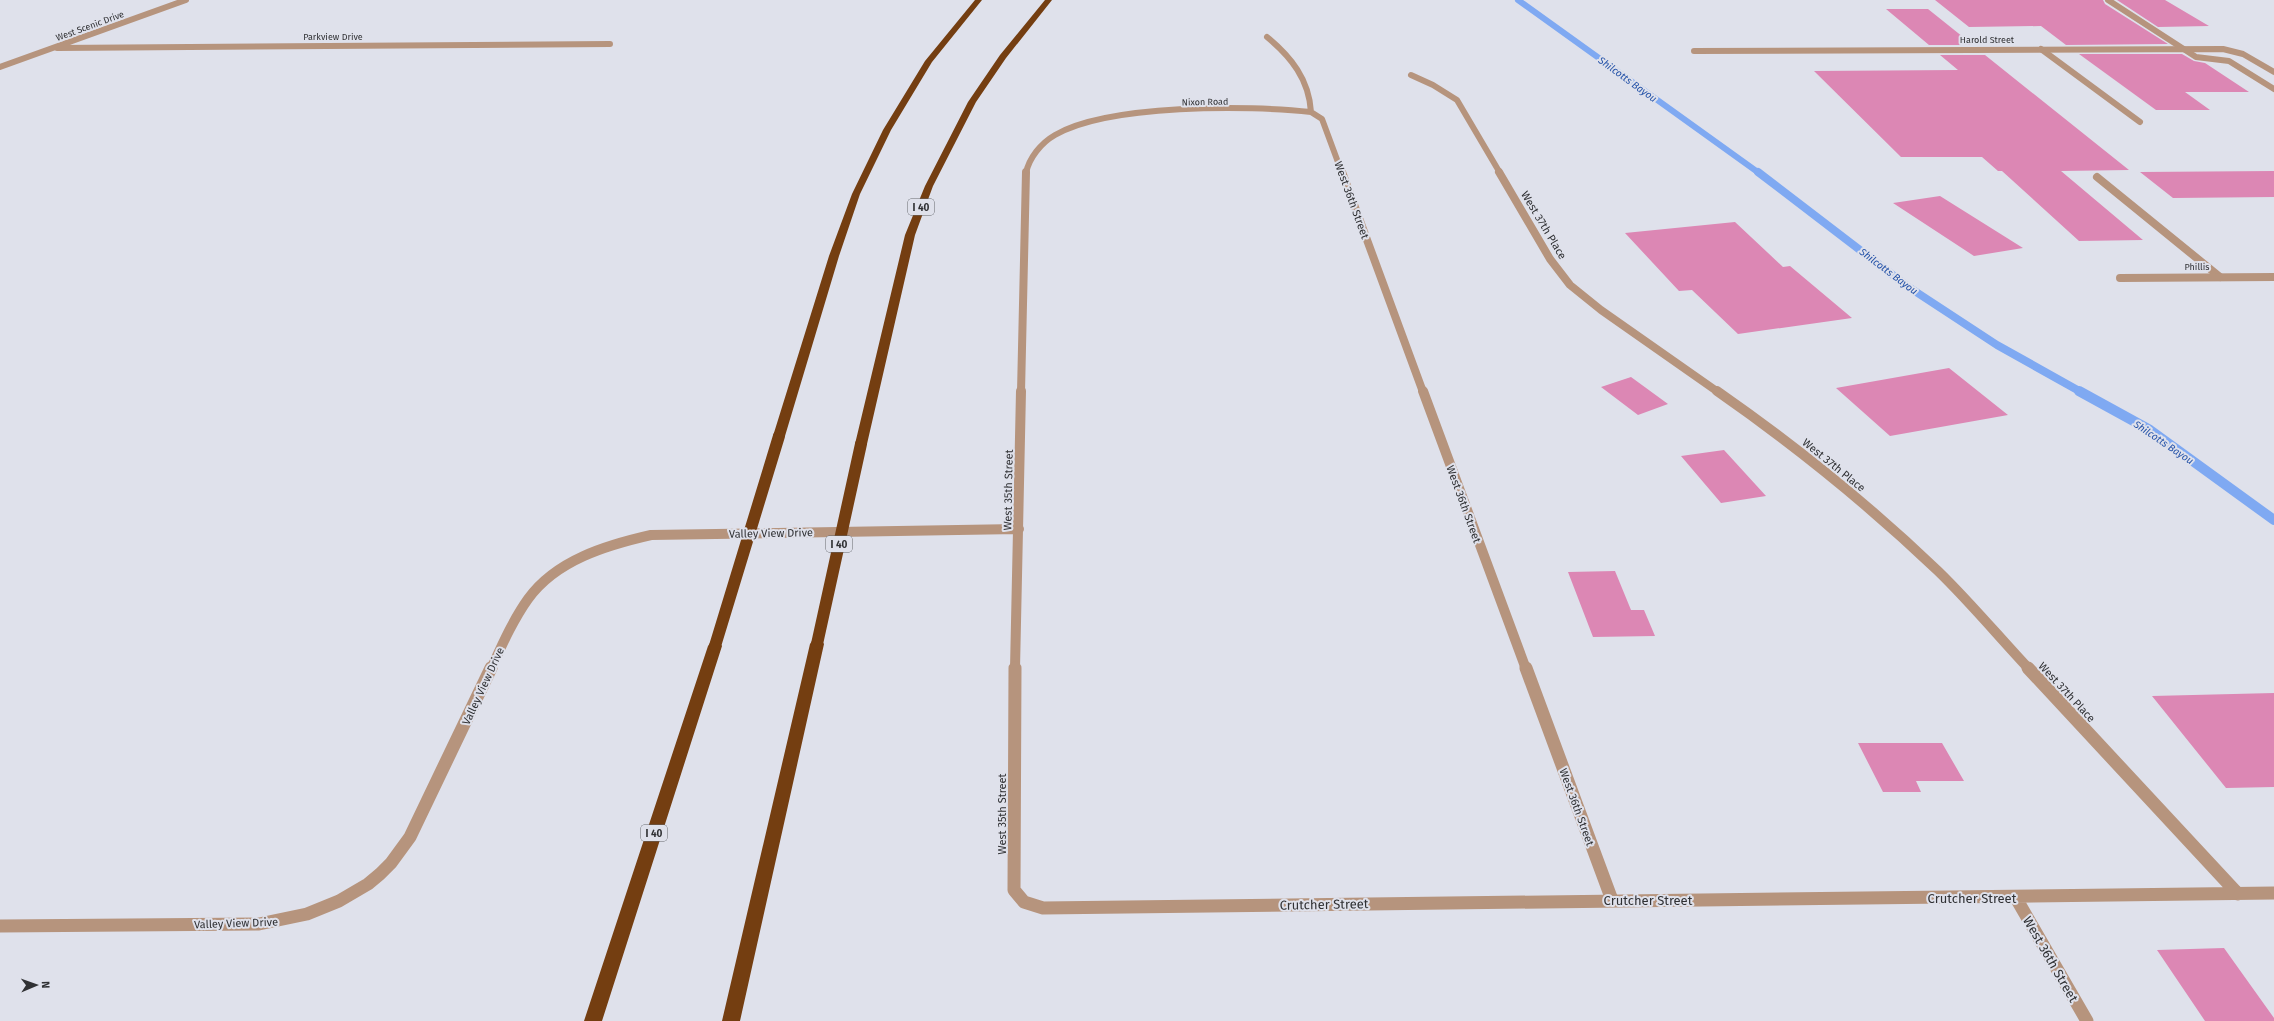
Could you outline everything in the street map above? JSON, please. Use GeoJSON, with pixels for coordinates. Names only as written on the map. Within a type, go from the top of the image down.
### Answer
{"type":"FeatureCollection","features":[{"type":"Feature","properties":{"kind":"highway","name":"I 40"},"geometry":{"type":"LineString","coordinates":[[593,1021],[715,646],[779,436],[856,194],[887,130],[930,61],[979,0]]}},
{"type":"Feature","properties":{"kind":"highway","name":"I 40"},"geometry":{"type":"LineString","coordinates":[[731,1021],[861,444],[910,235],[929,186],[972,102],[1003,57],[1049,0]]}},
{"type":"Feature","properties":{"kind":"street","name":"West Scenic Drive"},"geometry":{"type":"LineString","coordinates":[[0,67],[57,48],[186,0]]}},
{"type":"Feature","properties":{"kind":"street"},"geometry":{"type":"LineString","coordinates":[[2108,0],[2196,57],[2229,60],[2274,89]]}},
{"type":"Feature","properties":{"kind":"street"},"geometry":{"type":"LineString","coordinates":[[1267,36],[1289,56],[1312,102],[1311,112]]}},
{"type":"Feature","properties":{"kind":"street","name":"Parkview Drive"},"geometry":{"type":"LineString","coordinates":[[57,48],[610,44]]}},
{"type":"Feature","properties":{"kind":"street"},"geometry":{"type":"LineString","coordinates":[[2041,49],[2140,122]]}},
{"type":"Feature","properties":{"kind":"street","name":"Harold Street"},"geometry":{"type":"LineString","coordinates":[[1694,51],[2041,49],[2230,50],[2243,54],[2274,72]]}},
{"type":"Feature","properties":{"kind":"street","name":"West 37th Place"},"geometry":{"type":"LineString","coordinates":[[1411,75],[1433,85],[1457,100],[1550,259],[1570,285],[1601,310],[1742,408],[1887,525],[1939,572],[2238,894]]}},
{"type":"Feature","properties":{"kind":"street","name":"Nixon Road"},"geometry":{"type":"LineString","coordinates":[[1100,119],[1153,111],[1292,110],[1311,112]]}},
{"type":"Feature","properties":{"kind":"street","name":"West 36th Street"},"geometry":{"type":"LineString","coordinates":[[1311,112],[1322,119],[1612,900]]}},
{"type":"Feature","properties":{"kind":"street","name":"West 35th Street"},"geometry":{"type":"LineString","coordinates":[[1024,902],[1014,890],[1014,733],[1026,171],[1036,151],[1050,139],[1082,124],[1100,119]]}},
{"type":"Feature","properties":{"kind":"street"},"geometry":{"type":"LineString","coordinates":[[2097,177],[2220,277]]}},
{"type":"Feature","properties":{"kind":"street","name":"Phillis"},"geometry":{"type":"LineString","coordinates":[[2120,278],[2274,277]]}},
{"type":"Feature","properties":{"kind":"street","name":"Valley View Drive"},"geometry":{"type":"LineString","coordinates":[[0,926],[274,922],[318,910],[359,890],[381,874],[413,833],[510,629],[529,597],[551,576],[576,560],[617,542],[651,535],[1019,529]]}},
{"type":"Feature","properties":{"kind":"street","name":"Crutcher Street"},"geometry":{"type":"LineString","coordinates":[[1024,902],[1042,908],[1612,900],[2016,898],[2274,893]]}},
{"type":"Feature","properties":{"kind":"street","name":"West 36th Street"},"geometry":{"type":"LineString","coordinates":[[2016,898],[2087,1021]]}},
{"type":"Feature","properties":{"kind":"building"},"geometry":{"type":"Polygon","coordinates":[[[1935,0],[2103,0],[2105,4],[2168,44],[2066,45],[2041,26],[1969,27],[1935,0]]]}},
{"type":"Feature","properties":{"kind":"building"},"geometry":{"type":"Polygon","coordinates":[[[2117,0],[2165,0],[2209,26],[2158,27],[2117,0]]]}},
{"type":"Feature","properties":{"kind":"building"},"geometry":{"type":"Polygon","coordinates":[[[1886,9],[1928,9],[1973,45],[1929,45],[1886,9]]]}},
{"type":"Feature","properties":{"kind":"building"},"geometry":{"type":"Polygon","coordinates":[[[2079,54],[2182,54],[2194,61],[2205,63],[2249,92],[2185,92],[2210,110],[2156,110],[2079,54]]]}},
{"type":"Feature","properties":{"kind":"building"},"geometry":{"type":"Polygon","coordinates":[[[1940,55],[1985,55],[2129,170],[2061,171],[2143,240],[2079,241],[2002,171],[1998,171],[1982,157],[1901,157],[1814,71],[1958,70],[1940,55]]]}},
{"type":"Feature","properties":{"kind":"building"},"geometry":{"type":"Polygon","coordinates":[[[2274,171],[2274,197],[2173,198],[2140,172],[2274,171]]]}},
{"type":"Feature","properties":{"kind":"building"},"geometry":{"type":"Polygon","coordinates":[[[1940,196],[2023,248],[1974,256],[1893,203],[1940,196]]]}},
{"type":"Feature","properties":{"kind":"building"},"geometry":{"type":"Polygon","coordinates":[[[1735,222],[1783,267],[1790,266],[1852,318],[1738,334],[1692,290],[1679,291],[1625,233],[1735,222]]]}},
{"type":"Feature","properties":{"kind":"building"},"geometry":{"type":"Polygon","coordinates":[[[1949,368],[2008,415],[1890,436],[1836,388],[1949,368]]]}},
{"type":"Feature","properties":{"kind":"building"},"geometry":{"type":"Polygon","coordinates":[[[1631,377],[1668,404],[1638,415],[1601,387],[1631,377]]]}},
{"type":"Feature","properties":{"kind":"building"},"geometry":{"type":"Polygon","coordinates":[[[1724,450],[1766,496],[1721,503],[1681,456],[1724,450]]]}},
{"type":"Feature","properties":{"kind":"building"},"geometry":{"type":"Polygon","coordinates":[[[1615,571],[1631,610],[1644,610],[1655,636],[1593,637],[1568,572],[1615,571]]]}},
{"type":"Feature","properties":{"kind":"building"},"geometry":{"type":"Polygon","coordinates":[[[2274,693],[2274,787],[2226,788],[2152,696],[2274,693]]]}},
{"type":"Feature","properties":{"kind":"building"},"geometry":{"type":"Polygon","coordinates":[[[1858,743],[1942,743],[1964,781],[1916,781],[1921,792],[1883,792],[1858,743]]]}},
{"type":"Feature","properties":{"kind":"building"},"geometry":{"type":"Polygon","coordinates":[[[2224,948],[2274,1018],[2274,1021],[2205,1021],[2157,950],[2224,948]]]}},
{"type":"Feature","properties":{"kind":"waterway","name":"Shilcotts Bayou"},"geometry":{"type":"LineString","coordinates":[[1518,0],[1759,173]]}},
{"type":"Feature","properties":{"kind":"waterway","name":"Shilcotts Bayou"},"geometry":{"type":"LineString","coordinates":[[1758,172],[1907,286],[1997,345],[2081,392]]}},
{"type":"Feature","properties":{"kind":"waterway","name":"Shilcotts Bayou"},"geometry":{"type":"LineString","coordinates":[[2079,391],[2150,430],[2274,520]]}}]}
